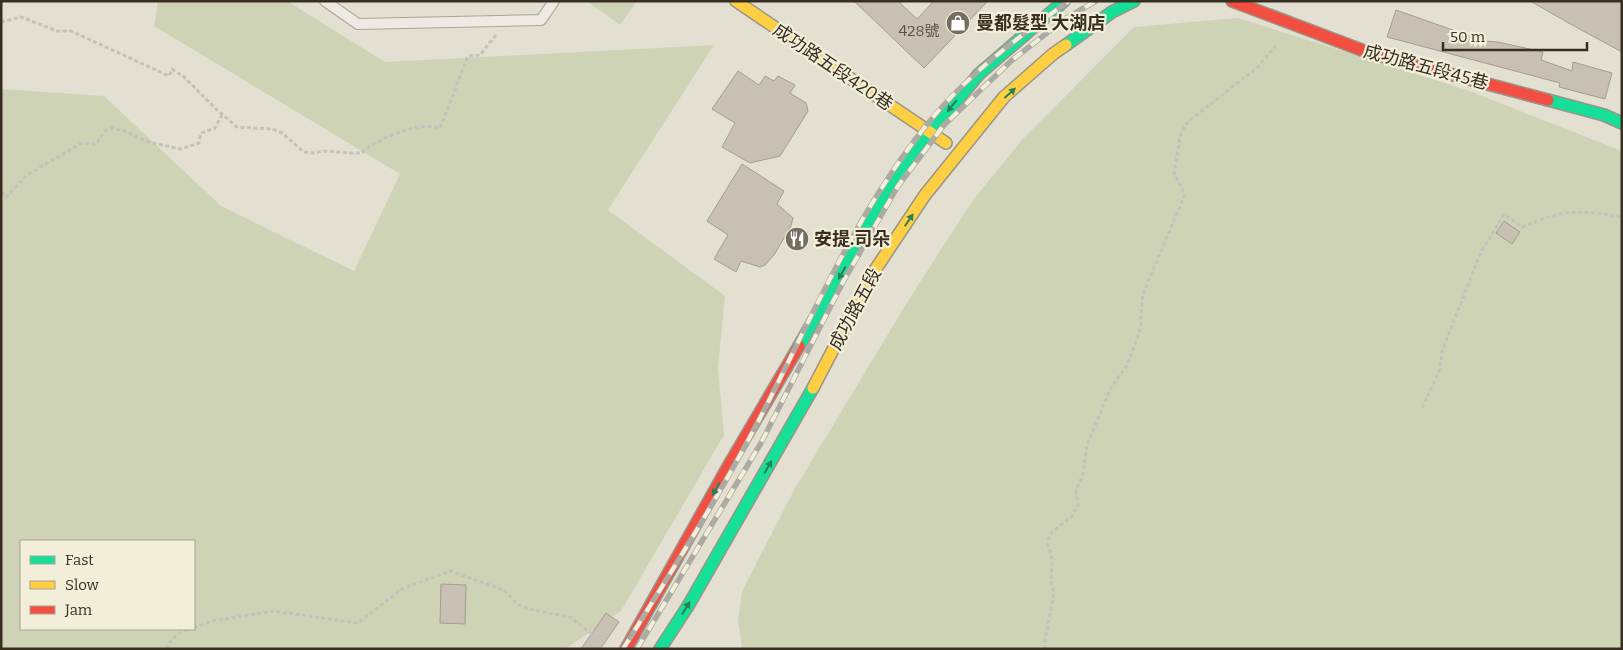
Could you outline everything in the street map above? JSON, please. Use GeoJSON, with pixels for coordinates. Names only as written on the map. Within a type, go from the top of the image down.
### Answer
{"type":"FeatureCollection","features":[{"type":"Feature","properties":{"kind":"main road","name":"成功路五段420巷"},"geometry":{"type":"LineString","coordinates":[[736,1],[959,152]]}},
{"type":"Feature","properties":{"kind":"main road","name":"成功路五段"},"geometry":{"type":"LineString","coordinates":[[626,649],[724,474],[891,185],[931,132],[979,74],[1064,1]]}},
{"type":"Feature","properties":{"kind":"main road","name":"成功路五段"},"geometry":{"type":"LineString","coordinates":[[660,649],[688,606],[807,400],[873,273],[925,195],[1004,97],[1053,54],[1112,12],[1134,1]]}},
{"type":"Feature","properties":{"kind":"main road","name":"成功路五段45巷"},"geometry":{"type":"LineString","coordinates":[[1232,1],[1367,52],[1604,115],[1622,123]]}},
{"type":"Feature","properties":{"kind":"lane"},"geometry":{"type":"LineString","coordinates":[[325,1],[358,24],[541,20],[554,1]]}},
{"type":"Feature","properties":{"kind":"path"},"geometry":{"type":"LineString","coordinates":[[1,22],[21,17],[57,31],[71,31],[169,76],[172,68],[184,77],[236,127],[272,129],[282,133],[304,152],[311,154],[325,151],[362,152],[377,141],[418,126],[440,128],[468,56],[480,55],[507,21]]}},
{"type":"Feature","properties":{"kind":"path"},"geometry":{"type":"LineString","coordinates":[[1046,649],[1045,640],[1054,592],[1051,582],[1052,558],[1048,545],[1049,538],[1052,532],[1072,516],[1078,505],[1076,491],[1083,474],[1086,445],[1110,389],[1128,364],[1140,330],[1143,293],[1185,196],[1174,173],[1181,132],[1190,120],[1258,67],[1281,40]]}},
{"type":"Feature","properties":{"kind":"path"},"geometry":{"type":"LineString","coordinates":[[1,192],[6,197],[27,175],[82,143],[96,144],[105,130],[112,128],[127,132],[148,142],[181,148],[200,143],[201,133],[215,128],[222,114]]}},
{"type":"Feature","properties":{"kind":"path"},"geometry":{"type":"LineString","coordinates":[[1422,408],[1440,369],[1442,351],[1481,252],[1504,214],[1522,227],[1551,215],[1569,211],[1604,213],[1622,217]]}},
{"type":"Feature","properties":{"kind":"path"},"geometry":{"type":"LineString","coordinates":[[195,627],[212,621],[273,611],[358,623],[402,589],[450,571],[504,590],[517,604],[529,609],[570,618],[612,649]]}},
{"type":"Feature","properties":{"kind":"path"},"geometry":{"type":"LineString","coordinates":[[166,649],[169,642],[179,632],[186,630]]}},
{"type":"Feature","properties":{"kind":"green space"},"geometry":{"type":"Polygon","coordinates":[[[158,1],[287,1],[385,62],[714,45],[608,210],[725,296],[718,368],[724,435],[621,611],[565,649],[1,649],[1,89],[104,96],[221,206],[354,271],[400,174],[154,26],[158,1]]]}},
{"type":"Feature","properties":{"kind":"green space"},"geometry":{"type":"Polygon","coordinates":[[[590,1],[637,1],[620,25],[589,3],[590,1]]]}},
{"type":"Feature","properties":{"kind":"green space"},"geometry":{"type":"Polygon","coordinates":[[[1238,18],[1467,90],[1622,151],[1622,649],[740,649],[742,646],[738,622],[742,591],[794,490],[906,304],[973,200],[1021,141],[1134,27],[1238,18]]]}},
{"type":"Feature","properties":{"kind":"building"},"geometry":{"type":"Polygon","coordinates":[[[854,1],[898,1],[917,19],[934,1],[988,1],[924,68],[854,1]]]}},
{"type":"Feature","properties":{"kind":"building"},"geometry":{"type":"Polygon","coordinates":[[[1530,1],[1622,1],[1622,52],[1574,26],[1530,1]]]}},
{"type":"Feature","properties":{"kind":"building"},"geometry":{"type":"Polygon","coordinates":[[[1396,10],[1484,41],[1498,42],[1543,52],[1541,60],[1572,71],[1573,62],[1612,73],[1605,99],[1559,87],[1560,83],[1387,37],[1396,10]]]}},
{"type":"Feature","properties":{"kind":"building"},"geometry":{"type":"Polygon","coordinates":[[[738,71],[759,85],[765,76],[774,81],[778,76],[795,85],[790,93],[806,103],[808,111],[780,156],[750,163],[722,147],[735,123],[712,109],[738,71]]]}},
{"type":"Feature","properties":{"kind":"building"},"geometry":{"type":"Polygon","coordinates":[[[742,164],[784,191],[777,204],[793,218],[791,226],[774,255],[765,265],[760,267],[741,261],[736,272],[714,259],[728,235],[707,221],[742,164]]]}},
{"type":"Feature","properties":{"kind":"building"},"geometry":{"type":"Polygon","coordinates":[[[1504,221],[1520,232],[1512,244],[1496,233],[1504,221]]]}},
{"type":"Feature","properties":{"kind":"building"},"geometry":{"type":"Polygon","coordinates":[[[441,584],[466,585],[465,624],[440,623],[441,584]]]}},
{"type":"Feature","properties":{"kind":"building"},"geometry":{"type":"Polygon","coordinates":[[[606,613],[619,622],[600,649],[581,649],[606,613]]]}},
{"type":"Feature","properties":{"kind":"railway"},"geometry":{"type":"LineString","coordinates":[[623,649],[726,480],[758,422],[834,270],[876,197],[900,161],[941,108],[974,74],[1030,29],[1069,1]]}},
{"type":"Feature","properties":{"kind":"railway"},"geometry":{"type":"LineString","coordinates":[[637,649],[761,443],[843,282],[898,186],[944,125],[1011,61],[1065,19],[1096,1]]}},
{"type":"Feature","properties":{"kind":"traffic: fast"},"geometry":{"type":"LineString","coordinates":[[799,346],[891,185],[920,145],[979,74],[1064,1]]}},
{"type":"Feature","properties":{"kind":"traffic: fast"},"geometry":{"type":"LineString","coordinates":[[1066,45],[1112,12],[1134,1]]}},
{"type":"Feature","properties":{"kind":"traffic: fast"},"geometry":{"type":"LineString","coordinates":[[1548,100],[1604,115],[1622,123]]}},
{"type":"Feature","properties":{"kind":"traffic: fast"},"geometry":{"type":"LineString","coordinates":[[660,649],[688,606],[813,388]]}},
{"type":"Feature","properties":{"kind":"traffic: slow"},"geometry":{"type":"LineString","coordinates":[[736,1],[946,143]]}},
{"type":"Feature","properties":{"kind":"traffic: slow"},"geometry":{"type":"LineString","coordinates":[[813,388],[873,273],[925,195],[1004,97],[1066,45]]}},
{"type":"Feature","properties":{"kind":"traffic: jam"},"geometry":{"type":"LineString","coordinates":[[1232,1],[1367,52],[1548,100]]}},
{"type":"Feature","properties":{"kind":"traffic: jam"},"geometry":{"type":"LineString","coordinates":[[626,649],[729,465],[799,346]]}},
{"type":"Feature","properties":{"kind":"place","name":"曼都髮型 大湖店"},"geometry":{"type":"Point","coordinates":[958,23]}},
{"type":"Feature","properties":{"kind":"place","name":"安提.司朵"},"geometry":{"type":"Point","coordinates":[797,239]}}]}
